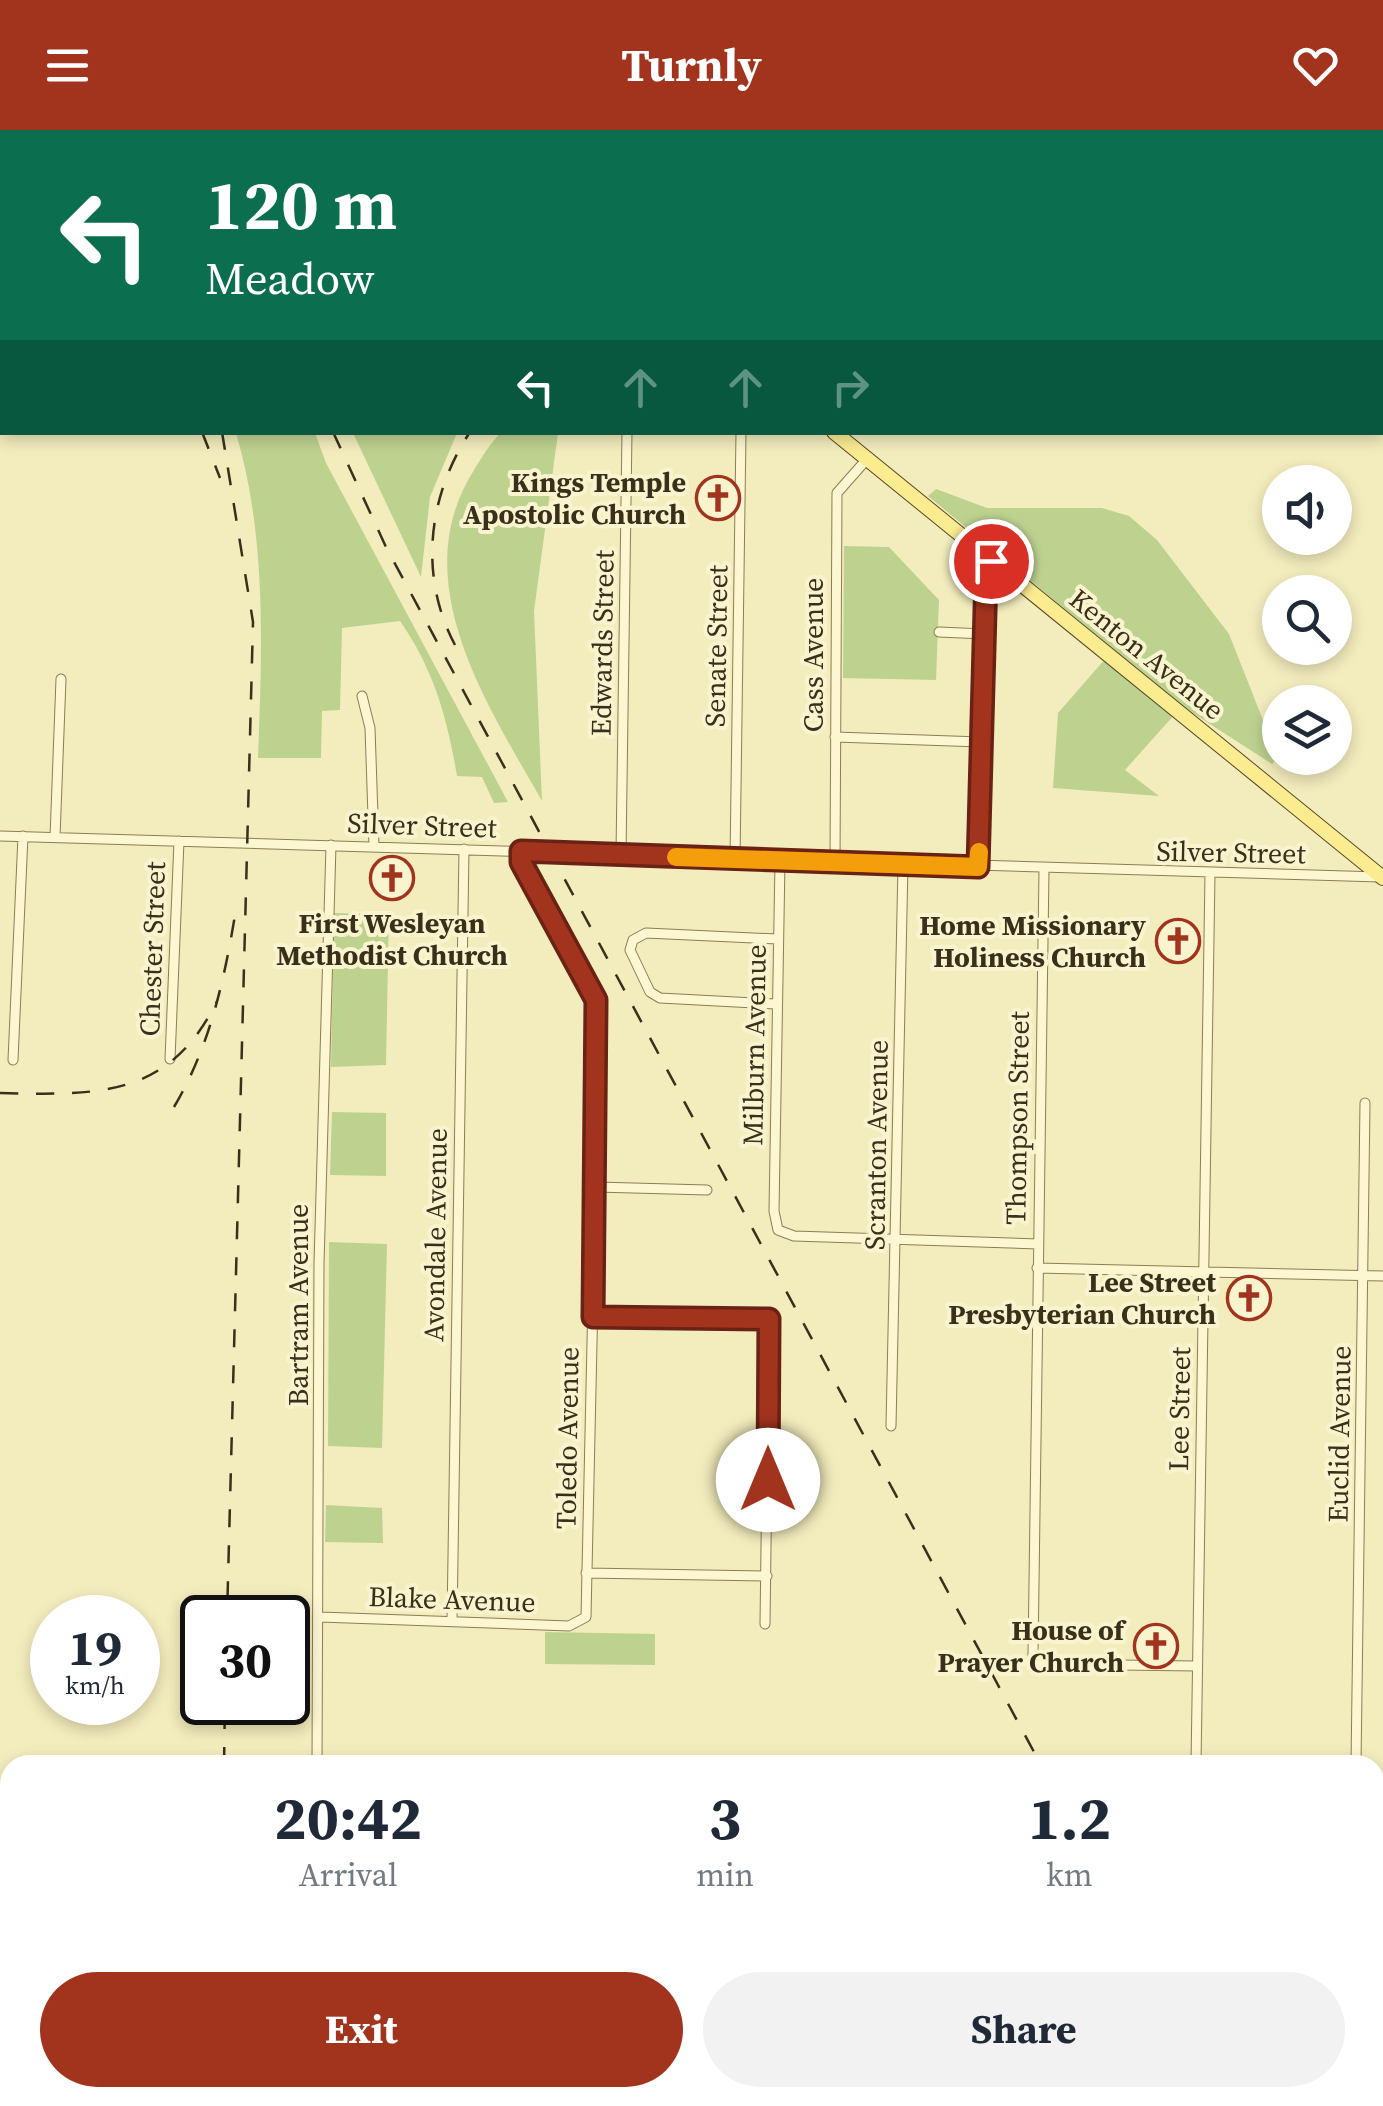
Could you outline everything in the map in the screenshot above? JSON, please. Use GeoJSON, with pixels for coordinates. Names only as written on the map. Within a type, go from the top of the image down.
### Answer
{"type":"FeatureCollection","features":[{"type":"Feature","properties":{"kind":"main road","name":"Kenton Avenue"},"geometry":{"type":"LineString","coordinates":[[838,435],[1383,877]]}},
{"type":"Feature","properties":{"kind":"street","name":"Edwards Street"},"geometry":{"type":"LineString","coordinates":[[621,854],[628,435]]}},
{"type":"Feature","properties":{"kind":"street","name":"Senate Street"},"geometry":{"type":"LineString","coordinates":[[736,860],[741,435]]}},
{"type":"Feature","properties":{"kind":"street","name":"Cass Avenue"},"geometry":{"type":"LineString","coordinates":[[835,862],[838,494],[868,459]]}},
{"type":"Feature","properties":{"kind":"street"},"geometry":{"type":"LineString","coordinates":[[978,867],[991,561]]}},
{"type":"Feature","properties":{"kind":"street"},"geometry":{"type":"LineString","coordinates":[[939,632],[985,634]]}},
{"type":"Feature","properties":{"kind":"street"},"geometry":{"type":"LineString","coordinates":[[55,837],[61,680]]}},
{"type":"Feature","properties":{"kind":"street"},"geometry":{"type":"LineString","coordinates":[[362,696],[372,756],[374,846]]}},
{"type":"Feature","properties":{"kind":"street"},"geometry":{"type":"LineString","coordinates":[[835,738],[981,742]]}},
{"type":"Feature","properties":{"kind":"street","name":"Silver Street"},"geometry":{"type":"LineString","coordinates":[[0,836],[1383,877]]}},
{"type":"Feature","properties":{"kind":"street"},"geometry":{"type":"LineString","coordinates":[[12,1060],[23,836]]}},
{"type":"Feature","properties":{"kind":"street","name":"Chester Street"},"geometry":{"type":"LineString","coordinates":[[170,1059],[179,841]]}},
{"type":"Feature","properties":{"kind":"street","name":"Bartram Avenue"},"geometry":{"type":"LineString","coordinates":[[317,1755],[320,1264],[331,845]]}},
{"type":"Feature","properties":{"kind":"street","name":"Avondale Avenue"},"geometry":{"type":"LineString","coordinates":[[452,1621],[464,849]]}},
{"type":"Feature","properties":{"kind":"street","name":"Toledo Avenue"},"geometry":{"type":"LineString","coordinates":[[521,851],[521,862],[596,1000],[587,1611],[581,1624]]}},
{"type":"Feature","properties":{"kind":"street","name":"Milburn Avenue"},"geometry":{"type":"LineString","coordinates":[[780,861],[775,1004],[774,1211],[778,1230],[794,1236],[898,1238]]}},
{"type":"Feature","properties":{"kind":"street","name":"Scranton Avenue"},"geometry":{"type":"LineString","coordinates":[[892,1426],[903,865]]}},
{"type":"Feature","properties":{"kind":"street","name":"Thompson Street"},"geometry":{"type":"LineString","coordinates":[[1044,869],[1033,1655],[1043,1664],[1196,1666]]}},
{"type":"Feature","properties":{"kind":"street","name":"Lee Street"},"geometry":{"type":"LineString","coordinates":[[1196,1755],[1210,874]]}},
{"type":"Feature","properties":{"kind":"street"},"geometry":{"type":"LineString","coordinates":[[775,1004],[660,998],[650,992],[630,950],[634,940],[646,933],[777,939]]}},
{"type":"Feature","properties":{"kind":"street","name":"Euclid Avenue"},"geometry":{"type":"LineString","coordinates":[[1356,1755],[1366,1103]]}},
{"type":"Feature","properties":{"kind":"street"},"geometry":{"type":"LineString","coordinates":[[596,1188],[707,1190]]}},
{"type":"Feature","properties":{"kind":"street"},"geometry":{"type":"LineString","coordinates":[[898,1238],[1038,1244]]}},
{"type":"Feature","properties":{"kind":"street"},"geometry":{"type":"LineString","coordinates":[[1037,1268],[1383,1276]]}},
{"type":"Feature","properties":{"kind":"street"},"geometry":{"type":"LineString","coordinates":[[593,1317],[769,1319],[765,1624]]}},
{"type":"Feature","properties":{"kind":"street"},"geometry":{"type":"LineString","coordinates":[[586,1573],[767,1576]]}},
{"type":"Feature","properties":{"kind":"street","name":"Blake Avenue"},"geometry":{"type":"LineString","coordinates":[[320,1617],[581,1624]]}},
{"type":"Feature","properties":{"kind":"green space"},"geometry":{"type":"Polygon","coordinates":[[[236,435],[316,435],[326,463],[508,802],[494,803],[482,777],[457,776],[438,695],[400,621],[342,628],[340,710],[322,711],[321,758],[258,758],[260,594],[246,473],[236,435]]]}},
{"type":"Feature","properties":{"kind":"green space"},"geometry":{"type":"Polygon","coordinates":[[[354,435],[456,435],[430,497],[421,577],[354,435]]]}},
{"type":"Feature","properties":{"kind":"green space"},"geometry":{"type":"Polygon","coordinates":[[[499,435],[558,435],[534,611],[542,801],[478,683],[450,597],[447,554],[455,512],[499,435]]]}},
{"type":"Feature","properties":{"kind":"green space"},"geometry":{"type":"Polygon","coordinates":[[[936,489],[987,508],[1102,508],[1129,516],[1157,540],[1229,634],[1262,718],[1262,758],[1182,706],[928,496],[936,489]]]}},
{"type":"Feature","properties":{"kind":"green space"},"geometry":{"type":"Polygon","coordinates":[[[844,546],[889,547],[939,600],[936,680],[843,678],[844,546]]]}},
{"type":"Feature","properties":{"kind":"green space"},"geometry":{"type":"Polygon","coordinates":[[[1106,658],[1175,714],[1125,770],[1159,796],[1053,788],[1058,713],[1106,658]]]}},
{"type":"Feature","properties":{"kind":"green space"},"geometry":{"type":"Polygon","coordinates":[[[334,913],[389,914],[386,1065],[331,1067],[334,913]]]}},
{"type":"Feature","properties":{"kind":"green space"},"geometry":{"type":"Polygon","coordinates":[[[332,1112],[386,1113],[386,1176],[330,1175],[332,1112]]]}},
{"type":"Feature","properties":{"kind":"green space"},"geometry":{"type":"Polygon","coordinates":[[[329,1242],[387,1244],[382,1448],[328,1446],[329,1242]]]}},
{"type":"Feature","properties":{"kind":"green space"},"geometry":{"type":"Polygon","coordinates":[[[326,1505],[382,1508],[383,1543],[325,1542],[326,1505]]]}},
{"type":"Feature","properties":{"kind":"green space"},"geometry":{"type":"Polygon","coordinates":[[[545,1632],[655,1634],[655,1665],[545,1664],[545,1632]]]}},
{"type":"Feature","properties":{"kind":"railway"},"geometry":{"type":"LineString","coordinates":[[203,435],[220,478]]}},
{"type":"Feature","properties":{"kind":"railway"},"geometry":{"type":"LineString","coordinates":[[222,435],[253,622],[228,1595]]}},
{"type":"Feature","properties":{"kind":"railway"},"geometry":{"type":"LineString","coordinates":[[334,435],[386,547],[1036,1755]]}},
{"type":"Feature","properties":{"kind":"railway"},"geometry":{"type":"LineString","coordinates":[[455,645],[436,592],[433,537],[444,483],[468,435]]}},
{"type":"Feature","properties":{"kind":"railway"},"geometry":{"type":"LineString","coordinates":[[174,1107],[197,1062],[213,1014],[235,915]]}},
{"type":"Feature","properties":{"kind":"railway"},"geometry":{"type":"LineString","coordinates":[[0,1093],[99,1091],[154,1073],[199,1032],[218,999]]}},
{"type":"Feature","properties":{"kind":"railway"},"geometry":{"type":"LineString","coordinates":[[224,1755],[225,1725]]}},
{"type":"Feature","properties":{"kind":"slow traffic"},"geometry":{"type":"LineString","coordinates":[[676,857],[978,867],[979,852]]}},
{"type":"Feature","properties":{"kind":"place","name":"Kings Temple Apostolic Church"},"geometry":{"type":"Point","coordinates":[718,498]}},
{"type":"Feature","properties":{"kind":"place","name":"First Wesleyan Methodist Church"},"geometry":{"type":"Point","coordinates":[392,878]}},
{"type":"Feature","properties":{"kind":"place","name":"Home Missionary Holiness Church"},"geometry":{"type":"Point","coordinates":[1178,941]}},
{"type":"Feature","properties":{"kind":"place","name":"Lee Street Presbyterian Church"},"geometry":{"type":"Point","coordinates":[1249,1298]}},
{"type":"Feature","properties":{"kind":"place","name":"House of Prayer Church"},"geometry":{"type":"Point","coordinates":[1156,1646]}},
{"type":"Feature","properties":{"kind":"route"},"geometry":{"type":"LineString","coordinates":[[768,1480],[769,1319],[593,1317],[599,1022],[596,1000],[521,862],[521,851],[978,867],[986,574],[991,561]]}}]}
